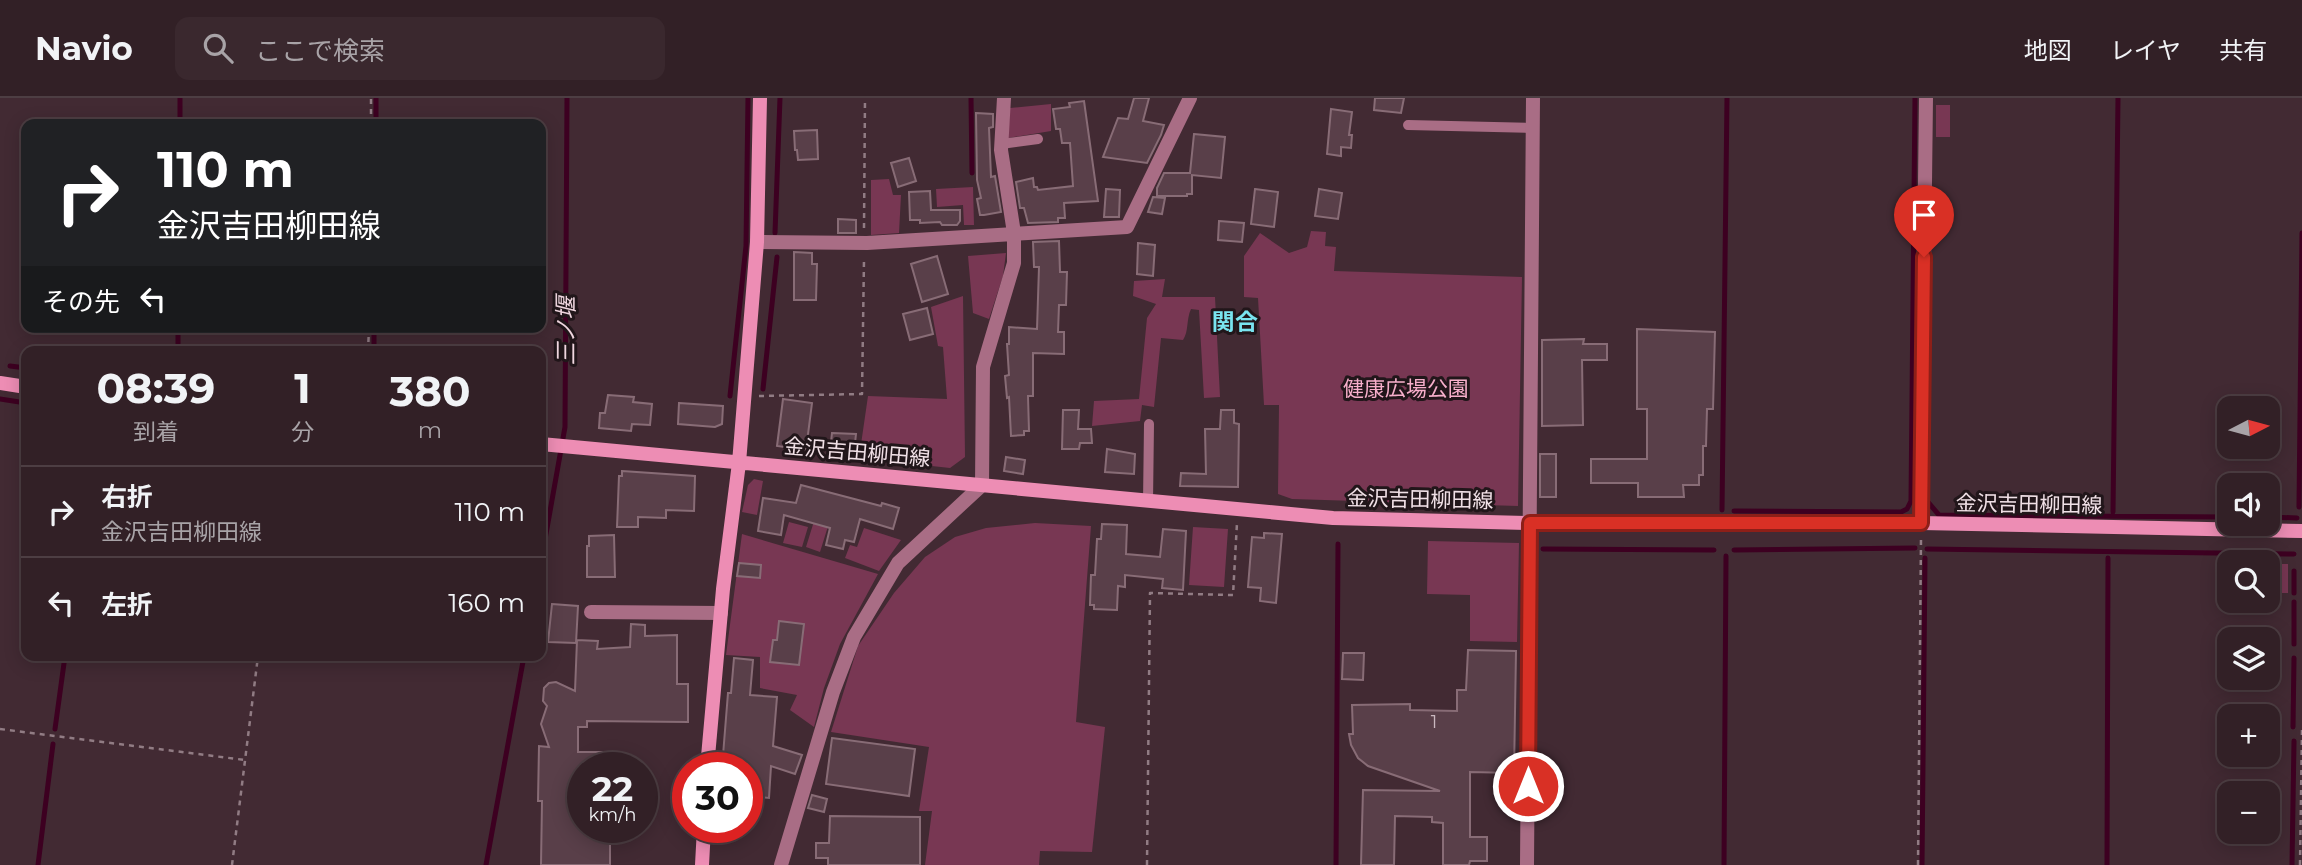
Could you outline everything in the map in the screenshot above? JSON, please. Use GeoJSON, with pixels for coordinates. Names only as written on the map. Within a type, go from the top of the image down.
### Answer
{"type":"FeatureCollection","features":[{"type":"Feature","properties":{"kind":"main road"},"geometry":{"type":"LineString","coordinates":[[708,752],[721,613],[739,463],[757,242],[760,98]]}},
{"type":"Feature","properties":{"kind":"main road"},"geometry":{"type":"LineString","coordinates":[[0,383],[21,386]]}},
{"type":"Feature","properties":{"kind":"main road","name":"金沢吉田柳田線"},"geometry":{"type":"LineString","coordinates":[[546,445],[1333,518],[1530,523],[1921,523],[2302,531]]}},
{"type":"Feature","properties":{"kind":"main road"},"geometry":{"type":"LineString","coordinates":[[702,865],[703,843]]}},
{"type":"Feature","properties":{"kind":"street"},"geometry":{"type":"LineString","coordinates":[[781,865],[798,801],[833,692],[854,638],[898,563],[982,485],[983,367],[1014,263],[1014,233],[1001,144],[1004,98]]}},
{"type":"Feature","properties":{"kind":"street"},"geometry":{"type":"LineString","coordinates":[[757,242],[864,243],[1127,227],[1190,98]]}},
{"type":"Feature","properties":{"kind":"street"},"geometry":{"type":"LineString","coordinates":[[1527,865],[1534,98]]}},
{"type":"Feature","properties":{"kind":"street"},"geometry":{"type":"LineString","coordinates":[[1921,523],[1926,98]]}},
{"type":"Feature","properties":{"kind":"street"},"geometry":{"type":"LineString","coordinates":[[591,612],[721,613]]}},
{"type":"Feature","properties":{"kind":"lane"},"geometry":{"type":"LineString","coordinates":[[1408,125],[1534,128]]}},
{"type":"Feature","properties":{"kind":"lane"},"geometry":{"type":"LineString","coordinates":[[1001,144],[1038,139]]}},
{"type":"Feature","properties":{"kind":"lane"},"geometry":{"type":"LineString","coordinates":[[1148,502],[1149,424]]}},
{"type":"Feature","properties":{"kind":"path"},"geometry":{"type":"LineString","coordinates":[[370,119],[371,98]]}},
{"type":"Feature","properties":{"kind":"path"},"geometry":{"type":"LineString","coordinates":[[745,394],[862,394],[865,98]]}},
{"type":"Feature","properties":{"kind":"path"},"geometry":{"type":"LineString","coordinates":[[1147,865],[1150,593],[1233,596],[1238,510]]}},
{"type":"Feature","properties":{"kind":"path"},"geometry":{"type":"LineString","coordinates":[[1918,865],[1921,523]]}},
{"type":"Feature","properties":{"kind":"path"},"geometry":{"type":"LineString","coordinates":[[232,865],[257,661]]}},
{"type":"Feature","properties":{"kind":"path"},"geometry":{"type":"LineString","coordinates":[[0,729],[245,760]]}},
{"type":"Feature","properties":{"kind":"path"},"geometry":{"type":"LineString","coordinates":[[2300,865],[2302,729]]}},
{"type":"Feature","properties":{"kind":"green space"},"geometry":{"type":"Polygon","coordinates":[[[1051,104],[1051,131],[1008,138],[1010,108],[1051,104]]]}},
{"type":"Feature","properties":{"kind":"green space"},"geometry":{"type":"Polygon","coordinates":[[[1936,105],[1950,105],[1950,137],[1936,137],[1936,105]]]}},
{"type":"Feature","properties":{"kind":"green space"},"geometry":{"type":"Polygon","coordinates":[[[889,179],[893,195],[901,195],[899,233],[871,235],[871,180],[889,179]]]}},
{"type":"Feature","properties":{"kind":"green space"},"geometry":{"type":"Polygon","coordinates":[[[973,187],[974,225],[964,225],[963,205],[937,207],[936,189],[973,187]]]}},
{"type":"Feature","properties":{"kind":"green space","name":"健康広場公園"},"geometry":{"type":"Polygon","coordinates":[[[1311,231],[1326,232],[1325,246],[1336,247],[1334,271],[1522,277],[1518,506],[1292,499],[1278,494],[1279,405],[1264,405],[1258,298],[1244,297],[1244,256],[1260,233],[1289,253],[1307,247],[1311,231]]]}},
{"type":"Feature","properties":{"kind":"green space"},"geometry":{"type":"Polygon","coordinates":[[[1006,253],[1003,276],[989,319],[973,313],[968,256],[1006,253]]]}},
{"type":"Feature","properties":{"kind":"green space"},"geometry":{"type":"Polygon","coordinates":[[[1165,279],[1162,297],[1215,297],[1220,397],[1204,398],[1199,310],[1191,309],[1183,340],[1161,338],[1154,407],[1142,405],[1140,421],[1092,426],[1094,401],[1139,399],[1147,318],[1156,304],[1133,296],[1134,281],[1165,279]]]}},
{"type":"Feature","properties":{"kind":"green space"},"geometry":{"type":"Polygon","coordinates":[[[963,296],[965,457],[950,468],[859,458],[868,396],[947,399],[943,347],[938,346],[931,307],[963,296]]]}},
{"type":"Feature","properties":{"kind":"green space"},"geometry":{"type":"Polygon","coordinates":[[[754,479],[763,481],[757,515],[742,512],[748,485],[754,479]]]}},
{"type":"Feature","properties":{"kind":"green space"},"geometry":{"type":"Polygon","coordinates":[[[815,518],[829,523],[820,552],[806,547],[815,518]]]}},
{"type":"Feature","properties":{"kind":"green space"},"geometry":{"type":"Polygon","coordinates":[[[789,522],[808,527],[802,547],[783,543],[789,522]]]}},
{"type":"Feature","properties":{"kind":"green space"},"geometry":{"type":"Polygon","coordinates":[[[1035,523],[1091,526],[1076,722],[1105,727],[1092,852],[1040,851],[1039,865],[925,865],[932,811],[919,811],[929,747],[831,732],[858,646],[894,593],[925,557],[955,537],[986,528],[1035,523]]]}},
{"type":"Feature","properties":{"kind":"green space"},"geometry":{"type":"Polygon","coordinates":[[[1193,527],[1228,529],[1224,587],[1189,585],[1193,527]]]}},
{"type":"Feature","properties":{"kind":"green space"},"geometry":{"type":"Polygon","coordinates":[[[864,528],[901,540],[879,571],[845,558],[850,545],[857,547],[864,528]]]}},
{"type":"Feature","properties":{"kind":"green space"},"geometry":{"type":"Polygon","coordinates":[[[742,534],[878,574],[840,644],[824,688],[814,727],[790,710],[797,695],[760,688],[760,657],[726,655],[742,534]]]}},
{"type":"Feature","properties":{"kind":"green space"},"geometry":{"type":"Polygon","coordinates":[[[1428,541],[1519,543],[1517,642],[1470,641],[1470,595],[1427,594],[1428,541]]]}},
{"type":"Feature","properties":{"kind":"green space"},"geometry":{"type":"Polygon","coordinates":[[[2280,564],[2288,564],[2288,593],[2280,593],[2280,564]]]}},
{"type":"Feature","properties":{"kind":"building"},"geometry":{"type":"Polygon","coordinates":[[[1134,98],[1149,98],[1143,121],[1164,125],[1147,163],[1103,157],[1118,118],[1128,119],[1134,98]]]}},
{"type":"Feature","properties":{"kind":"building"},"geometry":{"type":"Polygon","coordinates":[[[1375,98],[1404,98],[1401,113],[1374,110],[1375,98]]]}},
{"type":"Feature","properties":{"kind":"building"},"geometry":{"type":"Polygon","coordinates":[[[1084,101],[1098,201],[1064,203],[1065,218],[1058,218],[1058,222],[1028,223],[1024,208],[1020,208],[1016,182],[1033,178],[1034,187],[1038,190],[1073,186],[1070,143],[1062,143],[1060,129],[1056,129],[1053,109],[1070,107],[1069,103],[1084,101]]]}},
{"type":"Feature","properties":{"kind":"building"},"geometry":{"type":"Polygon","coordinates":[[[1331,109],[1352,112],[1349,135],[1352,135],[1351,148],[1341,147],[1341,156],[1327,154],[1331,109]]]}},
{"type":"Feature","properties":{"kind":"building"},"geometry":{"type":"Polygon","coordinates":[[[976,113],[993,114],[993,127],[989,128],[991,177],[995,176],[1001,212],[984,215],[980,215],[977,199],[981,198],[977,180],[976,113]]]}},
{"type":"Feature","properties":{"kind":"building"},"geometry":{"type":"Polygon","coordinates":[[[817,130],[818,159],[798,160],[794,131],[817,130]]]}},
{"type":"Feature","properties":{"kind":"building"},"geometry":{"type":"Polygon","coordinates":[[[1194,134],[1225,137],[1221,178],[1192,175],[1192,194],[1157,196],[1157,188],[1164,173],[1190,173],[1194,134]]]}},
{"type":"Feature","properties":{"kind":"building"},"geometry":{"type":"Polygon","coordinates":[[[909,158],[916,181],[898,187],[891,163],[909,158]]]}},
{"type":"Feature","properties":{"kind":"building"},"geometry":{"type":"Polygon","coordinates":[[[1106,189],[1120,190],[1119,217],[1104,217],[1106,189]]]}},
{"type":"Feature","properties":{"kind":"building"},"geometry":{"type":"Polygon","coordinates":[[[1255,189],[1278,192],[1274,227],[1251,224],[1255,189]]]}},
{"type":"Feature","properties":{"kind":"building"},"geometry":{"type":"Polygon","coordinates":[[[1319,189],[1342,193],[1338,219],[1315,216],[1319,189]]]}},
{"type":"Feature","properties":{"kind":"building"},"geometry":{"type":"Polygon","coordinates":[[[930,191],[931,210],[960,210],[960,221],[957,225],[910,220],[909,192],[930,191]]]}},
{"type":"Feature","properties":{"kind":"building"},"geometry":{"type":"Polygon","coordinates":[[[1153,197],[1165,198],[1162,214],[1148,212],[1153,197]]]}},
{"type":"Feature","properties":{"kind":"building"},"geometry":{"type":"Polygon","coordinates":[[[838,219],[856,220],[856,233],[838,233],[838,219]]]}},
{"type":"Feature","properties":{"kind":"building"},"geometry":{"type":"Polygon","coordinates":[[[1219,221],[1244,223],[1242,242],[1218,240],[1219,221]]]}},
{"type":"Feature","properties":{"kind":"building"},"geometry":{"type":"Polygon","coordinates":[[[1059,241],[1060,272],[1067,272],[1066,305],[1059,305],[1058,332],[1064,332],[1064,354],[1033,353],[1033,396],[1028,396],[1029,431],[1024,431],[1024,435],[1011,436],[1005,376],[1009,375],[1009,327],[1037,329],[1039,267],[1034,267],[1033,242],[1059,241]]]}},
{"type":"Feature","properties":{"kind":"building"},"geometry":{"type":"Polygon","coordinates":[[[1138,243],[1155,245],[1153,276],[1137,274],[1138,243]]]}},
{"type":"Feature","properties":{"kind":"building"},"geometry":{"type":"Polygon","coordinates":[[[794,252],[812,253],[812,264],[817,264],[816,300],[794,300],[794,252]]]}},
{"type":"Feature","properties":{"kind":"building"},"geometry":{"type":"Polygon","coordinates":[[[937,256],[948,294],[922,302],[911,264],[937,256]]]}},
{"type":"Feature","properties":{"kind":"building"},"geometry":{"type":"Polygon","coordinates":[[[927,308],[933,334],[910,340],[903,314],[927,308]]]}},
{"type":"Feature","properties":{"kind":"building"},"geometry":{"type":"Polygon","coordinates":[[[1637,329],[1715,332],[1713,409],[1707,409],[1703,475],[1699,475],[1699,485],[1683,485],[1684,497],[1638,497],[1638,483],[1591,483],[1591,459],[1647,459],[1647,409],[1637,409],[1637,329]]]}},
{"type":"Feature","properties":{"kind":"building"},"geometry":{"type":"Polygon","coordinates":[[[1584,339],[1583,344],[1607,344],[1607,360],[1582,360],[1583,425],[1542,426],[1542,340],[1584,339]]]}},
{"type":"Feature","properties":{"kind":"building"},"geometry":{"type":"Polygon","coordinates":[[[608,395],[634,397],[633,402],[652,404],[650,425],[632,424],[631,431],[599,428],[600,413],[605,413],[608,395]]]}},
{"type":"Feature","properties":{"kind":"building"},"geometry":{"type":"Polygon","coordinates":[[[783,399],[812,403],[806,450],[777,446],[783,399]]]}},
{"type":"Feature","properties":{"kind":"building"},"geometry":{"type":"Polygon","coordinates":[[[679,403],[723,406],[722,424],[715,427],[678,424],[679,403]]]}},
{"type":"Feature","properties":{"kind":"building"},"geometry":{"type":"Polygon","coordinates":[[[1063,410],[1079,410],[1078,429],[1091,429],[1092,443],[1080,443],[1079,449],[1062,449],[1063,410]]]}},
{"type":"Feature","properties":{"kind":"building"},"geometry":{"type":"Polygon","coordinates":[[[1221,410],[1234,410],[1234,423],[1239,424],[1238,487],[1180,486],[1181,473],[1206,474],[1205,429],[1220,429],[1221,410]]]}},
{"type":"Feature","properties":{"kind":"building"},"geometry":{"type":"Polygon","coordinates":[[[832,433],[856,434],[854,452],[830,451],[832,433]]]}},
{"type":"Feature","properties":{"kind":"building"},"geometry":{"type":"Polygon","coordinates":[[[1107,449],[1135,454],[1134,474],[1105,472],[1107,449]]]}},
{"type":"Feature","properties":{"kind":"building"},"geometry":{"type":"Polygon","coordinates":[[[1540,454],[1556,454],[1556,497],[1540,497],[1540,454]]]}},
{"type":"Feature","properties":{"kind":"building"},"geometry":{"type":"Polygon","coordinates":[[[1006,457],[1025,460],[1023,474],[1004,471],[1006,457]]]}},
{"type":"Feature","properties":{"kind":"building"},"geometry":{"type":"Polygon","coordinates":[[[622,471],[695,476],[694,511],[666,510],[666,518],[638,517],[638,527],[617,527],[619,476],[622,476],[622,471]]]}},
{"type":"Feature","properties":{"kind":"building"},"geometry":{"type":"Polygon","coordinates":[[[801,485],[881,506],[882,503],[899,508],[893,529],[860,519],[854,542],[845,540],[843,549],[826,545],[830,528],[784,515],[781,535],[758,531],[763,498],[796,503],[801,485]]]}},
{"type":"Feature","properties":{"kind":"building"},"geometry":{"type":"Polygon","coordinates":[[[1102,524],[1127,525],[1126,554],[1160,557],[1163,529],[1186,531],[1183,590],[1162,588],[1163,579],[1125,575],[1125,587],[1118,586],[1117,610],[1094,609],[1094,605],[1090,605],[1091,575],[1095,575],[1097,539],[1101,539],[1102,524]]]}},
{"type":"Feature","properties":{"kind":"building"},"geometry":{"type":"Polygon","coordinates":[[[1264,533],[1282,534],[1276,603],[1260,601],[1261,588],[1248,587],[1252,537],[1264,538],[1264,533]]]}},
{"type":"Feature","properties":{"kind":"building"},"geometry":{"type":"Polygon","coordinates":[[[614,535],[615,577],[587,577],[589,536],[614,535]]]}},
{"type":"Feature","properties":{"kind":"building"},"geometry":{"type":"Polygon","coordinates":[[[739,563],[761,565],[760,578],[737,576],[739,563]]]}},
{"type":"Feature","properties":{"kind":"building"},"geometry":{"type":"Polygon","coordinates":[[[552,604],[578,606],[576,643],[548,642],[552,604]]]}},
{"type":"Feature","properties":{"kind":"building"},"geometry":{"type":"Polygon","coordinates":[[[779,621],[804,624],[799,665],[770,662],[773,640],[777,640],[779,621]]]}},
{"type":"Feature","properties":{"kind":"building"},"geometry":{"type":"Polygon","coordinates":[[[631,624],[645,625],[645,636],[677,635],[677,684],[688,684],[688,722],[587,721],[587,727],[578,727],[578,752],[567,752],[567,843],[610,843],[610,865],[541,865],[539,746],[549,747],[541,724],[547,706],[543,701],[544,688],[549,683],[556,682],[575,691],[577,640],[598,641],[597,649],[630,647],[631,624]]]}},
{"type":"Feature","properties":{"kind":"building"},"geometry":{"type":"Polygon","coordinates":[[[1468,650],[1516,651],[1514,773],[1470,772],[1470,837],[1487,837],[1487,861],[1470,861],[1469,865],[1443,865],[1443,823],[1432,822],[1432,817],[1395,816],[1394,865],[1361,865],[1363,790],[1440,791],[1368,766],[1358,758],[1349,734],[1353,734],[1352,705],[1410,704],[1410,710],[1457,711],[1457,690],[1466,690],[1468,650]]]}},
{"type":"Feature","properties":{"kind":"building"},"geometry":{"type":"Polygon","coordinates":[[[1343,653],[1364,653],[1363,680],[1342,679],[1343,653]]]}},
{"type":"Feature","properties":{"kind":"building"},"geometry":{"type":"Polygon","coordinates":[[[734,658],[753,660],[750,695],[777,697],[773,746],[802,755],[795,774],[771,766],[769,798],[763,797],[763,752],[723,752],[728,693],[731,693],[734,658]]]}},
{"type":"Feature","properties":{"kind":"building"},"geometry":{"type":"Polygon","coordinates":[[[832,738],[915,749],[909,796],[826,784],[832,738]]]}},
{"type":"Feature","properties":{"kind":"building"},"geometry":{"type":"Polygon","coordinates":[[[812,795],[827,799],[824,812],[808,808],[812,795]]]}},
{"type":"Feature","properties":{"kind":"building"},"geometry":{"type":"Polygon","coordinates":[[[830,816],[920,817],[920,865],[828,865],[828,858],[816,858],[816,843],[829,843],[830,816]]]}},
{"type":"Feature","properties":{"kind":"waterway"},"geometry":{"type":"LineString","coordinates":[[180,98],[180,119]]}},
{"type":"Feature","properties":{"kind":"waterway"},"geometry":{"type":"LineString","coordinates":[[376,98],[376,119]]}},
{"type":"Feature","properties":{"kind":"waterway","name":"三ノ堰"},"geometry":{"type":"LineString","coordinates":[[546,534],[565,427],[567,98]]}},
{"type":"Feature","properties":{"kind":"waterway"},"geometry":{"type":"LineString","coordinates":[[730,396],[746,246],[748,98]]}},
{"type":"Feature","properties":{"kind":"waterway"},"geometry":{"type":"LineString","coordinates":[[775,233],[780,98]]}},
{"type":"Feature","properties":{"kind":"waterway"},"geometry":{"type":"LineString","coordinates":[[971,98],[972,173]]}},
{"type":"Feature","properties":{"kind":"waterway"},"geometry":{"type":"LineString","coordinates":[[1722,510],[1727,98]]}},
{"type":"Feature","properties":{"kind":"waterway"},"geometry":{"type":"LineString","coordinates":[[1734,511],[1901,512],[1907,509],[1911,501],[1915,98]]}},
{"type":"Feature","properties":{"kind":"waterway"},"geometry":{"type":"LineString","coordinates":[[2113,512],[2118,98]]}},
{"type":"Feature","properties":{"kind":"waterway"},"geometry":{"type":"LineString","coordinates":[[2299,507],[2302,233]]}},
{"type":"Feature","properties":{"kind":"waterway"},"geometry":{"type":"LineString","coordinates":[[763,389],[777,257]]}},
{"type":"Feature","properties":{"kind":"waterway"},"geometry":{"type":"LineString","coordinates":[[178,333],[178,346]]}},
{"type":"Feature","properties":{"kind":"waterway"},"geometry":{"type":"LineString","coordinates":[[374,333],[374,346]]}},
{"type":"Feature","properties":{"kind":"waterway"},"geometry":{"type":"LineString","coordinates":[[10,366],[21,367]]}},
{"type":"Feature","properties":{"kind":"waterway"},"geometry":{"type":"LineString","coordinates":[[0,399],[21,402]]}},
{"type":"Feature","properties":{"kind":"waterway"},"geometry":{"type":"LineString","coordinates":[[1927,497],[1927,501],[1939,515],[2217,517]]}},
{"type":"Feature","properties":{"kind":"waterway"},"geometry":{"type":"LineString","coordinates":[[2280,517],[2297,518]]}},
{"type":"Feature","properties":{"kind":"waterway"},"geometry":{"type":"LineString","coordinates":[[1336,865],[1338,544]]}},
{"type":"Feature","properties":{"kind":"waterway"},"geometry":{"type":"LineString","coordinates":[[1734,550],[1915,548]]}},
{"type":"Feature","properties":{"kind":"waterway"},"geometry":{"type":"LineString","coordinates":[[1543,549],[1714,550]]}},
{"type":"Feature","properties":{"kind":"waterway"},"geometry":{"type":"LineString","coordinates":[[1927,549],[2294,554]]}},
{"type":"Feature","properties":{"kind":"waterway"},"geometry":{"type":"LineString","coordinates":[[1724,865],[1726,556]]}},
{"type":"Feature","properties":{"kind":"waterway"},"geometry":{"type":"LineString","coordinates":[[1922,865],[1925,558]]}},
{"type":"Feature","properties":{"kind":"waterway"},"geometry":{"type":"LineString","coordinates":[[2107,865],[2108,558]]}},
{"type":"Feature","properties":{"kind":"waterway"},"geometry":{"type":"LineString","coordinates":[[2294,571],[2294,593]]}},
{"type":"Feature","properties":{"kind":"waterway"},"geometry":{"type":"LineString","coordinates":[[2294,602],[2294,644]]}},
{"type":"Feature","properties":{"kind":"waterway"},"geometry":{"type":"LineString","coordinates":[[2293,727],[2294,658]]}},
{"type":"Feature","properties":{"kind":"waterway"},"geometry":{"type":"LineString","coordinates":[[55,729],[64,661]]}},
{"type":"Feature","properties":{"kind":"waterway","name":"三ノ堰"},"geometry":{"type":"LineString","coordinates":[[486,865],[523,661]]}},
{"type":"Feature","properties":{"kind":"waterway"},"geometry":{"type":"LineString","coordinates":[[2292,865],[2294,741]]}},
{"type":"Feature","properties":{"kind":"waterway"},"geometry":{"type":"LineString","coordinates":[[38,865],[53,744]]}},
{"type":"Feature","properties":{"kind":"district","name":"関合"},"geometry":{"type":"Point","coordinates":[1235,322]}},
{"type":"Feature","properties":{"kind":"route"},"geometry":{"type":"LineString","coordinates":[[1528,786],[1530,523],[1921,523],[1924,257]]}}]}
